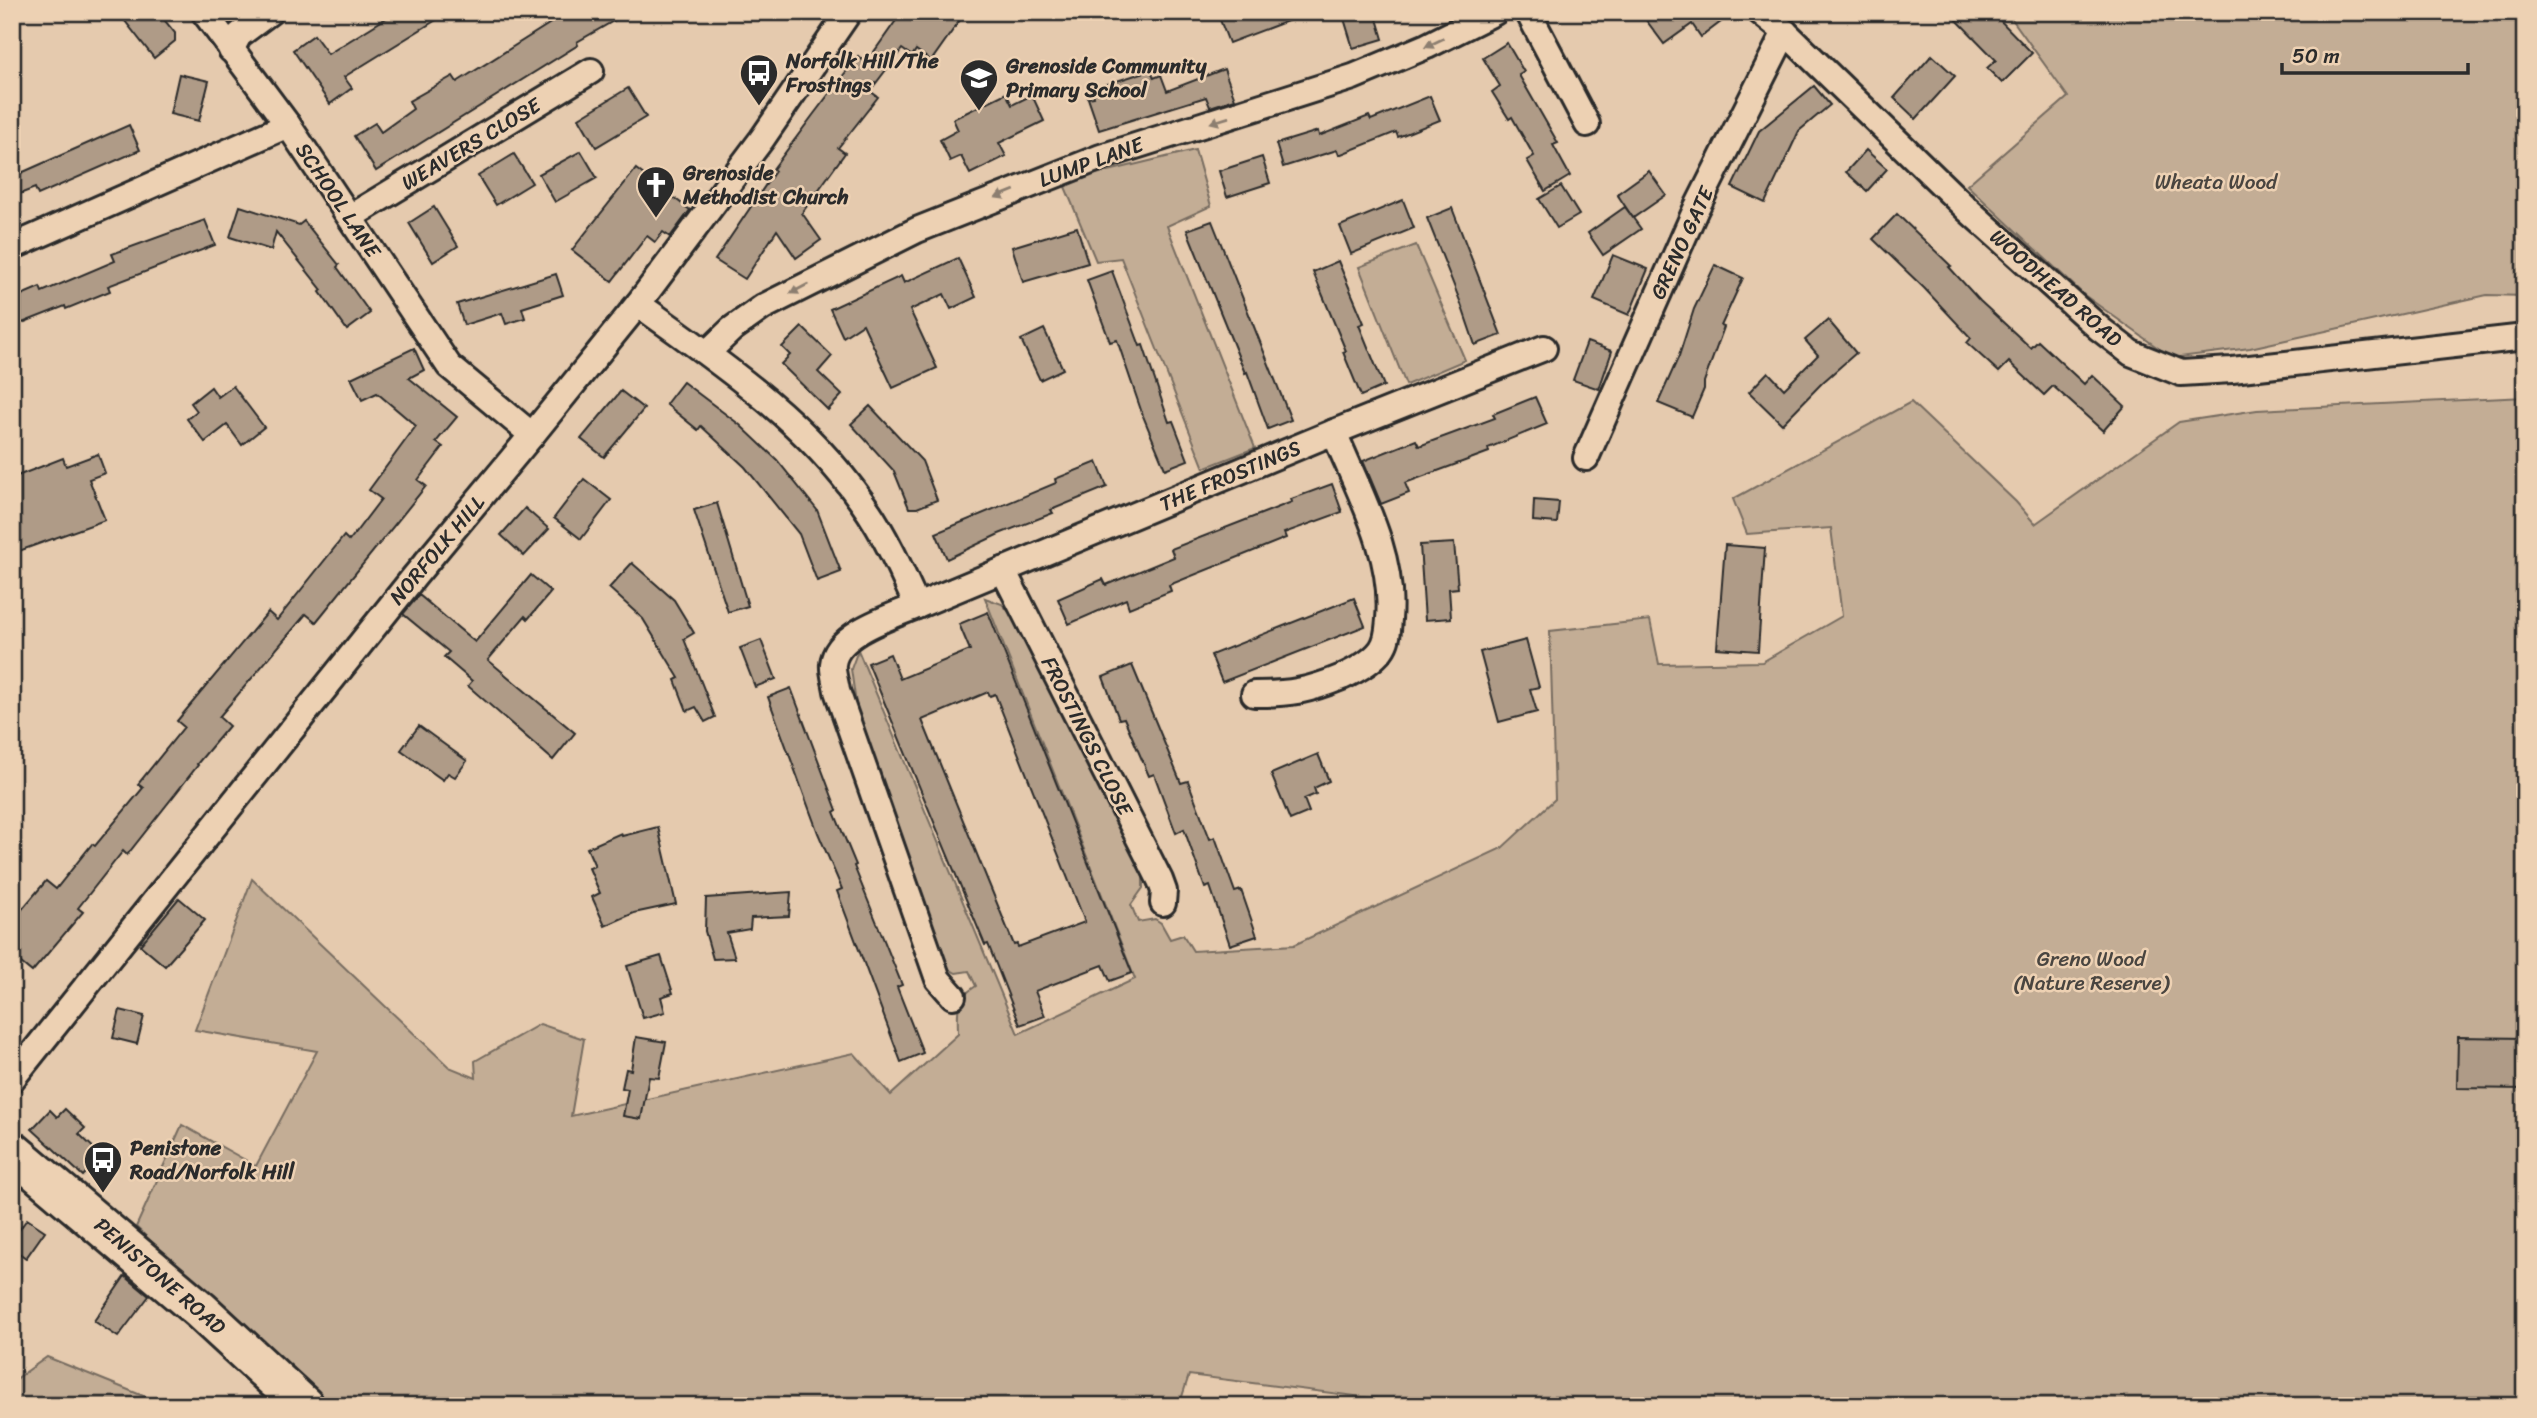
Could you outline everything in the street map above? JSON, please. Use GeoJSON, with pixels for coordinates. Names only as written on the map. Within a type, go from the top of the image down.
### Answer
{"type":"FeatureCollection","features":[{"type":"Feature","properties":{"kind":"highway","name":"PENISTONE ROAD"},"geometry":{"type":"LineString","coordinates":[[12,1151],[200,1310],[304,1406]]}},
{"type":"Feature","properties":{"kind":"street"},"geometry":{"type":"LineString","coordinates":[[204,12],[288,125]]}},
{"type":"Feature","properties":{"kind":"street"},"geometry":{"type":"LineString","coordinates":[[231,50],[239,35],[270,12]]}},
{"type":"Feature","properties":{"kind":"street","name":"NORFOLK HILL"},"geometry":{"type":"LineString","coordinates":[[12,1079],[414,577],[638,304],[762,139],[849,12]]}},
{"type":"Feature","properties":{"kind":"street","name":"LUMP LANE"},"geometry":{"type":"LineString","coordinates":[[707,353],[732,328],[763,307],[929,225],[1101,157],[1353,77],[1427,46],[1495,12]]}},
{"type":"Feature","properties":{"kind":"street"},"geometry":{"type":"LineString","coordinates":[[1528,12],[1587,124]]}},
{"type":"Feature","properties":{"kind":"street","name":"WOODHEAD ROAD"},"geometry":{"type":"LineString","coordinates":[[1760,12],[1785,32],[2030,268],[2131,353],[2181,373],[2232,370],[2525,337]]}},
{"type":"Feature","properties":{"kind":"street","name":"GRENO GATE"},"geometry":{"type":"LineString","coordinates":[[1586,458],[1696,209],[1785,32]]}},
{"type":"Feature","properties":{"kind":"street","name":"WEAVERS CLOSE"},"geometry":{"type":"LineString","coordinates":[[350,217],[591,71]]}},
{"type":"Feature","properties":{"kind":"street","name":"SCHOOL LANE"},"geometry":{"type":"LineString","coordinates":[[12,247],[288,125],[449,366],[533,435]]}},
{"type":"Feature","properties":{"kind":"street"},"geometry":{"type":"LineString","coordinates":[[638,304],[750,386],[787,418],[832,464],[862,501],[890,546],[917,606]]}},
{"type":"Feature","properties":{"kind":"street","name":"THE FROSTINGS"},"geometry":{"type":"LineString","coordinates":[[953,996],[938,979],[837,691],[833,664],[836,654],[846,641],[857,632],[917,606],[1334,432],[1544,348]]}},
{"type":"Feature","properties":{"kind":"street"},"geometry":{"type":"LineString","coordinates":[[1254,694],[1285,694],[1324,684],[1370,661],[1387,638],[1390,605],[1383,556],[1334,432]]}},
{"type":"Feature","properties":{"kind":"street","name":"FROSTINGS CLOSE"},"geometry":{"type":"LineString","coordinates":[[1003,570],[1160,880],[1164,891],[1163,903]]}},
{"type":"Feature","properties":{"kind":"green space","name":"Wheata Wood"},"geometry":{"type":"Polygon","coordinates":[[[2007,12],[2525,12],[2525,296],[2487,295],[2250,348],[2172,358],[2084,295],[1967,185],[2068,97],[2007,12]]]}},
{"type":"Feature","properties":{"kind":"green space"},"geometry":{"type":"Polygon","coordinates":[[[1195,150],[1211,206],[1167,226],[1255,448],[1204,468],[1121,258],[1096,261],[1063,182],[1195,150]]]}},
{"type":"Feature","properties":{"kind":"green space"},"geometry":{"type":"Polygon","coordinates":[[[1416,245],[1465,360],[1406,385],[1359,267],[1416,245]]]}},
{"type":"Feature","properties":{"kind":"green space","name":"Greno Wood (Nature Reserve)"},"geometry":{"type":"Polygon","coordinates":[[[2525,397],[2525,1406],[1410,1406],[1411,1403],[1189,1375],[1179,1406],[327,1406],[136,1227],[182,1125],[256,1166],[317,1051],[195,1030],[252,879],[449,1067],[476,1078],[475,1061],[540,1024],[584,1039],[571,1116],[854,1053],[891,1095],[958,1034],[961,1001],[976,986],[969,971],[956,973],[947,968],[902,850],[857,711],[851,669],[858,650],[1018,1034],[1135,979],[985,598],[1002,604],[1020,624],[1143,876],[1143,888],[1131,905],[1138,922],[1155,919],[1161,923],[1170,939],[1183,935],[1193,951],[1294,945],[1502,848],[1555,799],[1550,631],[1650,620],[1659,664],[1762,662],[1842,616],[1831,528],[1747,534],[1733,499],[1911,402],[2016,502],[2035,524],[2179,422],[2257,410],[2525,397]]]}},
{"type":"Feature","properties":{"kind":"green space"},"geometry":{"type":"Polygon","coordinates":[[[47,1357],[168,1406],[12,1406],[12,1382],[47,1357]]]}},
{"type":"Feature","properties":{"kind":"building"},"geometry":{"type":"Polygon","coordinates":[[[118,12],[158,12],[175,33],[175,41],[154,58],[118,12]]]}},
{"type":"Feature","properties":{"kind":"building"},"geometry":{"type":"Polygon","coordinates":[[[396,12],[449,12],[344,77],[352,88],[330,104],[293,50],[314,35],[328,54],[396,12]]]}},
{"type":"Feature","properties":{"kind":"building"},"geometry":{"type":"Polygon","coordinates":[[[568,12],[629,12],[577,42],[578,45],[376,171],[354,136],[375,123],[381,132],[413,109],[409,101],[453,76],[457,82],[568,12]]]}},
{"type":"Feature","properties":{"kind":"building"},"geometry":{"type":"Polygon","coordinates":[[[902,12],[950,12],[960,20],[931,61],[916,50],[912,56],[902,49],[870,91],[878,97],[838,148],[845,153],[802,213],[821,240],[796,258],[777,230],[745,279],[715,260],[775,171],[773,169],[813,115],[858,56],[866,63],[902,12]]]}},
{"type":"Feature","properties":{"kind":"building"},"geometry":{"type":"Polygon","coordinates":[[[1217,12],[1306,12],[1306,14],[1229,43],[1217,12]]]}},
{"type":"Feature","properties":{"kind":"building"},"geometry":{"type":"Polygon","coordinates":[[[1342,12],[1375,12],[1383,39],[1353,48],[1342,12]]]}},
{"type":"Feature","properties":{"kind":"building"},"geometry":{"type":"Polygon","coordinates":[[[1640,12],[1734,12],[1701,37],[1692,24],[1664,44],[1640,12]]]}},
{"type":"Feature","properties":{"kind":"building"},"geometry":{"type":"Polygon","coordinates":[[[1949,12],[1992,12],[2032,53],[2002,83],[1987,68],[1996,60],[1949,12]]]}},
{"type":"Feature","properties":{"kind":"building"},"geometry":{"type":"Polygon","coordinates":[[[1507,43],[1524,72],[1519,75],[1558,143],[1553,145],[1570,176],[1545,191],[1527,160],[1534,156],[1512,117],[1509,119],[1492,92],[1500,86],[1483,58],[1507,43]]]}},
{"type":"Feature","properties":{"kind":"building"},"geometry":{"type":"Polygon","coordinates":[[[1932,55],[1955,76],[1916,119],[1894,98],[1932,55]]]}},
{"type":"Feature","properties":{"kind":"building"},"geometry":{"type":"Polygon","coordinates":[[[1224,69],[1235,99],[1210,107],[1206,97],[1099,130],[1088,98],[1094,97],[1092,89],[1151,70],[1154,78],[1161,75],[1167,91],[1224,69]]]}},
{"type":"Feature","properties":{"kind":"building"},"geometry":{"type":"Polygon","coordinates":[[[179,74],[209,81],[199,121],[170,114],[179,74]]]}},
{"type":"Feature","properties":{"kind":"building"},"geometry":{"type":"Polygon","coordinates":[[[1814,86],[1830,105],[1799,131],[1765,203],[1732,187],[1759,131],[1814,86]]]}},
{"type":"Feature","properties":{"kind":"building"},"geometry":{"type":"Polygon","coordinates":[[[628,88],[646,117],[596,147],[579,118],[628,88]]]}},
{"type":"Feature","properties":{"kind":"building"},"geometry":{"type":"Polygon","coordinates":[[[1006,93],[1012,105],[1032,95],[1044,121],[999,143],[1006,156],[970,174],[961,156],[950,161],[940,140],[958,130],[953,119],[1006,93]]]}},
{"type":"Feature","properties":{"kind":"building"},"geometry":{"type":"Polygon","coordinates":[[[1430,96],[1440,120],[1398,137],[1396,132],[1339,155],[1337,150],[1283,167],[1276,144],[1318,131],[1319,136],[1369,116],[1371,120],[1430,96]]]}},
{"type":"Feature","properties":{"kind":"building"},"geometry":{"type":"Polygon","coordinates":[[[129,125],[140,150],[38,195],[35,188],[12,197],[12,177],[129,125]]]}},
{"type":"Feature","properties":{"kind":"building"},"geometry":{"type":"Polygon","coordinates":[[[1866,150],[1887,169],[1867,191],[1846,172],[1866,150]]]}},
{"type":"Feature","properties":{"kind":"building"},"geometry":{"type":"Polygon","coordinates":[[[581,151],[597,178],[555,202],[539,174],[581,151]]]}},
{"type":"Feature","properties":{"kind":"building"},"geometry":{"type":"Polygon","coordinates":[[[514,154],[532,183],[496,205],[478,176],[514,154]]]}},
{"type":"Feature","properties":{"kind":"building"},"geometry":{"type":"Polygon","coordinates":[[[1262,157],[1270,183],[1227,197],[1219,171],[1262,157]]]}},
{"type":"Feature","properties":{"kind":"building","name":"Grenoside Methodist Church"},"geometry":{"type":"Polygon","coordinates":[[[636,169],[690,210],[670,237],[663,232],[655,242],[647,236],[612,281],[572,250],[636,169]]]}},
{"type":"Feature","properties":{"kind":"building"},"geometry":{"type":"Polygon","coordinates":[[[1649,171],[1666,195],[1633,218],[1617,194],[1649,171]]]}},
{"type":"Feature","properties":{"kind":"building"},"geometry":{"type":"Polygon","coordinates":[[[1561,186],[1579,215],[1557,228],[1539,199],[1561,186]]]}},
{"type":"Feature","properties":{"kind":"building"},"geometry":{"type":"Polygon","coordinates":[[[1403,200],[1414,228],[1351,254],[1340,226],[1403,200]]]}},
{"type":"Feature","properties":{"kind":"building"},"geometry":{"type":"Polygon","coordinates":[[[240,206],[299,225],[304,221],[339,265],[337,267],[370,313],[347,330],[320,292],[322,290],[276,232],[271,250],[230,237],[240,206]]]}},
{"type":"Feature","properties":{"kind":"building"},"geometry":{"type":"Polygon","coordinates":[[[434,207],[458,246],[433,262],[409,223],[434,207]]]}},
{"type":"Feature","properties":{"kind":"building"},"geometry":{"type":"Polygon","coordinates":[[[1625,207],[1641,229],[1603,255],[1588,233],[1625,207]]]}},
{"type":"Feature","properties":{"kind":"building"},"geometry":{"type":"Polygon","coordinates":[[[1452,208],[1501,335],[1475,345],[1427,218],[1452,208]]]}},
{"type":"Feature","properties":{"kind":"building"},"geometry":{"type":"Polygon","coordinates":[[[1897,214],[1951,266],[1949,267],[1980,301],[2031,348],[2038,341],[2084,384],[2092,375],[2125,406],[2103,431],[2053,386],[2044,395],[2009,362],[1999,372],[1967,343],[1971,338],[1873,239],[1897,214]]]}},
{"type":"Feature","properties":{"kind":"building"},"geometry":{"type":"Polygon","coordinates":[[[205,220],[215,245],[108,286],[110,291],[66,309],[65,306],[12,327],[12,299],[40,287],[42,292],[115,261],[112,254],[205,220]]]}},
{"type":"Feature","properties":{"kind":"building"},"geometry":{"type":"Polygon","coordinates":[[[1212,221],[1291,420],[1268,429],[1187,230],[1212,221]]]}},
{"type":"Feature","properties":{"kind":"building"},"geometry":{"type":"Polygon","coordinates":[[[1077,227],[1088,263],[1023,282],[1012,247],[1077,227]]]}},
{"type":"Feature","properties":{"kind":"building"},"geometry":{"type":"Polygon","coordinates":[[[1613,255],[1648,269],[1629,315],[1594,300],[1613,255]]]}},
{"type":"Feature","properties":{"kind":"building"},"geometry":{"type":"Polygon","coordinates":[[[958,258],[976,297],[951,309],[944,294],[910,310],[937,368],[893,388],[863,324],[843,337],[830,309],[901,276],[904,283],[958,258]]]}},
{"type":"Feature","properties":{"kind":"building"},"geometry":{"type":"Polygon","coordinates":[[[1338,261],[1364,323],[1359,325],[1384,386],[1361,396],[1343,352],[1346,351],[1313,272],[1338,261]]]}},
{"type":"Feature","properties":{"kind":"building"},"geometry":{"type":"Polygon","coordinates":[[[1715,265],[1743,278],[1721,326],[1724,327],[1692,417],[1658,403],[1679,356],[1694,309],[1715,265]]]}},
{"type":"Feature","properties":{"kind":"building"},"geometry":{"type":"Polygon","coordinates":[[[1112,271],[1140,346],[1143,345],[1169,422],[1173,421],[1188,460],[1165,469],[1143,416],[1117,340],[1110,342],[1087,280],[1112,271]]]}},
{"type":"Feature","properties":{"kind":"building"},"geometry":{"type":"Polygon","coordinates":[[[556,274],[563,295],[522,308],[525,318],[506,324],[502,313],[464,325],[457,304],[556,274]]]}},
{"type":"Feature","properties":{"kind":"building"},"geometry":{"type":"Polygon","coordinates":[[[1828,320],[1856,353],[1782,424],[1749,392],[1768,372],[1784,389],[1818,355],[1805,340],[1828,320]]]}},
{"type":"Feature","properties":{"kind":"building"},"geometry":{"type":"Polygon","coordinates":[[[802,327],[832,356],[818,372],[842,395],[828,410],[781,364],[790,355],[782,347],[802,327]]]}},
{"type":"Feature","properties":{"kind":"building"},"geometry":{"type":"Polygon","coordinates":[[[1044,329],[1063,369],[1040,380],[1021,340],[1044,329]]]}},
{"type":"Feature","properties":{"kind":"building"},"geometry":{"type":"Polygon","coordinates":[[[1587,342],[1612,351],[1599,389],[1573,380],[1587,342]]]}},
{"type":"Feature","properties":{"kind":"building"},"geometry":{"type":"Polygon","coordinates":[[[414,348],[424,370],[409,378],[457,417],[436,442],[443,447],[418,480],[426,486],[316,622],[306,614],[219,717],[229,726],[127,855],[123,851],[78,908],[83,912],[32,972],[15,958],[21,950],[12,940],[20,931],[12,921],[46,881],[56,889],[92,844],[95,846],[143,788],[138,784],[184,727],[177,721],[268,612],[277,620],[344,536],[349,541],[381,499],[369,490],[416,426],[377,393],[362,400],[351,378],[414,348]]]}},
{"type":"Feature","properties":{"kind":"building"},"geometry":{"type":"Polygon","coordinates":[[[683,382],[740,425],[777,460],[817,510],[841,572],[817,581],[799,534],[745,467],[701,426],[698,430],[666,404],[683,382]]]}},
{"type":"Feature","properties":{"kind":"building"},"geometry":{"type":"Polygon","coordinates":[[[233,386],[264,427],[242,445],[227,425],[205,442],[187,419],[197,411],[191,403],[211,387],[218,397],[233,386]]]}},
{"type":"Feature","properties":{"kind":"building"},"geometry":{"type":"Polygon","coordinates":[[[621,391],[644,409],[604,457],[581,439],[621,391]]]}},
{"type":"Feature","properties":{"kind":"building"},"geometry":{"type":"Polygon","coordinates":[[[1535,397],[1547,424],[1488,448],[1489,452],[1405,483],[1409,493],[1381,504],[1363,461],[1416,440],[1419,446],[1495,418],[1493,414],[1535,397]]]}},
{"type":"Feature","properties":{"kind":"building"},"geometry":{"type":"Polygon","coordinates":[[[870,406],[922,461],[937,500],[917,508],[909,508],[894,471],[851,424],[870,406]]]}},
{"type":"Feature","properties":{"kind":"building"},"geometry":{"type":"Polygon","coordinates":[[[98,454],[105,473],[89,479],[105,520],[19,551],[12,534],[12,478],[63,458],[66,466],[98,454]]]}},
{"type":"Feature","properties":{"kind":"building"},"geometry":{"type":"Polygon","coordinates":[[[1097,462],[1107,487],[947,559],[936,533],[1056,483],[1055,479],[1097,462]]]}},
{"type":"Feature","properties":{"kind":"building"},"geometry":{"type":"Polygon","coordinates":[[[584,479],[611,500],[581,539],[554,518],[584,479]]]}},
{"type":"Feature","properties":{"kind":"building"},"geometry":{"type":"Polygon","coordinates":[[[1332,484],[1342,512],[1284,533],[1286,538],[1169,585],[1171,591],[1129,608],[1126,599],[1069,624],[1058,599],[1103,579],[1106,585],[1174,557],[1171,549],[1332,484]]]}},
{"type":"Feature","properties":{"kind":"building"},"geometry":{"type":"Polygon","coordinates":[[[1534,500],[1559,502],[1557,523],[1533,521],[1534,500]]]}},
{"type":"Feature","properties":{"kind":"building"},"geometry":{"type":"Polygon","coordinates":[[[717,503],[748,606],[728,612],[694,510],[717,503]]]}},
{"type":"Feature","properties":{"kind":"building"},"geometry":{"type":"Polygon","coordinates":[[[525,508],[549,529],[524,556],[501,535],[525,508]]]}},
{"type":"Feature","properties":{"kind":"building"},"geometry":{"type":"Polygon","coordinates":[[[1454,543],[1458,588],[1449,589],[1451,618],[1425,620],[1420,545],[1454,543]]]}},
{"type":"Feature","properties":{"kind":"building"},"geometry":{"type":"Polygon","coordinates":[[[1725,545],[1765,548],[1758,651],[1717,648],[1725,545]]]}},
{"type":"Feature","properties":{"kind":"building"},"geometry":{"type":"Polygon","coordinates":[[[632,563],[674,600],[694,633],[684,639],[715,717],[705,722],[696,707],[687,711],[675,680],[679,678],[643,619],[609,588],[632,563]]]}},
{"type":"Feature","properties":{"kind":"building"},"geometry":{"type":"Polygon","coordinates":[[[531,575],[551,592],[528,619],[525,616],[488,660],[575,733],[553,760],[468,686],[472,681],[444,657],[449,652],[403,614],[419,595],[475,642],[531,575]]]}},
{"type":"Feature","properties":{"kind":"building"},"geometry":{"type":"Polygon","coordinates":[[[1354,598],[1365,626],[1222,682],[1211,655],[1354,598]]]}},
{"type":"Feature","properties":{"kind":"building"},"geometry":{"type":"Polygon","coordinates":[[[988,612],[1132,973],[1110,981],[1103,965],[1035,991],[1045,1016],[1020,1025],[868,663],[890,654],[900,679],[970,650],[959,624],[988,612]],[[988,692],[922,720],[1014,945],[1017,944],[1018,947],[1085,922],[995,694],[990,696],[988,692]]]}},
{"type":"Feature","properties":{"kind":"building"},"geometry":{"type":"Polygon","coordinates":[[[761,640],[776,679],[755,687],[740,648],[761,640]]]}},
{"type":"Feature","properties":{"kind":"building"},"geometry":{"type":"Polygon","coordinates":[[[1526,640],[1539,687],[1530,689],[1537,712],[1499,722],[1480,652],[1526,640]]]}},
{"type":"Feature","properties":{"kind":"building"},"geometry":{"type":"Polygon","coordinates":[[[1132,665],[1181,783],[1188,781],[1210,839],[1215,837],[1235,892],[1241,890],[1257,936],[1230,945],[1210,886],[1205,888],[1184,829],[1176,833],[1154,774],[1149,776],[1124,718],[1119,719],[1103,677],[1132,665]]]}},
{"type":"Feature","properties":{"kind":"building"},"geometry":{"type":"Polygon","coordinates":[[[791,688],[837,810],[834,812],[856,865],[854,866],[902,985],[897,987],[923,1053],[901,1062],[837,891],[842,889],[818,833],[768,697],[791,688]]]}},
{"type":"Feature","properties":{"kind":"building"},"geometry":{"type":"Polygon","coordinates":[[[419,726],[467,761],[455,777],[448,773],[443,780],[401,750],[419,726]]]}},
{"type":"Feature","properties":{"kind":"building"},"geometry":{"type":"Polygon","coordinates":[[[1318,754],[1329,781],[1314,788],[1316,794],[1304,799],[1309,812],[1290,820],[1271,774],[1318,754]]]}},
{"type":"Feature","properties":{"kind":"building"},"geometry":{"type":"Polygon","coordinates":[[[658,827],[676,904],[634,913],[605,926],[592,897],[600,893],[589,868],[595,866],[587,848],[621,833],[622,836],[658,827]]]}},
{"type":"Feature","properties":{"kind":"building"},"geometry":{"type":"Polygon","coordinates":[[[791,892],[789,916],[751,918],[750,929],[727,933],[735,958],[713,959],[705,931],[706,898],[791,892]]]}},
{"type":"Feature","properties":{"kind":"building"},"geometry":{"type":"Polygon","coordinates":[[[179,898],[205,920],[165,966],[140,945],[179,898]]]}},
{"type":"Feature","properties":{"kind":"building"},"geometry":{"type":"Polygon","coordinates":[[[661,956],[673,993],[661,997],[665,1012],[643,1018],[627,966],[661,956]]]}},
{"type":"Feature","properties":{"kind":"building"},"geometry":{"type":"Polygon","coordinates":[[[120,1010],[144,1016],[137,1044],[113,1038],[120,1010]]]}},
{"type":"Feature","properties":{"kind":"building"},"geometry":{"type":"Polygon","coordinates":[[[636,1037],[666,1042],[659,1078],[649,1077],[641,1119],[623,1116],[628,1089],[622,1088],[626,1069],[631,1070],[636,1037]]]}},
{"type":"Feature","properties":{"kind":"building"},"geometry":{"type":"Polygon","coordinates":[[[2458,1037],[2525,1038],[2525,1089],[2457,1088],[2458,1037]]]}},
{"type":"Feature","properties":{"kind":"building"},"geometry":{"type":"Polygon","coordinates":[[[65,1109],[85,1128],[79,1134],[102,1156],[83,1176],[32,1129],[50,1110],[57,1117],[65,1109]]]}},
{"type":"Feature","properties":{"kind":"building"},"geometry":{"type":"Polygon","coordinates":[[[27,1219],[45,1231],[26,1258],[12,1248],[12,1240],[27,1219]]]}},
{"type":"Feature","properties":{"kind":"building"},"geometry":{"type":"Polygon","coordinates":[[[125,1276],[149,1296],[118,1337],[94,1321],[125,1276]]]}},
{"type":"Feature","properties":{"kind":"place","name":"Norfolk Hill/The Frostings"},"geometry":{"type":"Point","coordinates":[759,107]}},
{"type":"Feature","properties":{"kind":"place","name":"Grenoside Community Primary School"},"geometry":{"type":"Point","coordinates":[979,112]}},
{"type":"Feature","properties":{"kind":"place","name":"Grenoside Methodist Church"},"geometry":{"type":"Point","coordinates":[656,219]}},
{"type":"Feature","properties":{"kind":"place","name":"Penistone Road/Norfolk Hill"},"geometry":{"type":"Point","coordinates":[103,1194]}}]}
